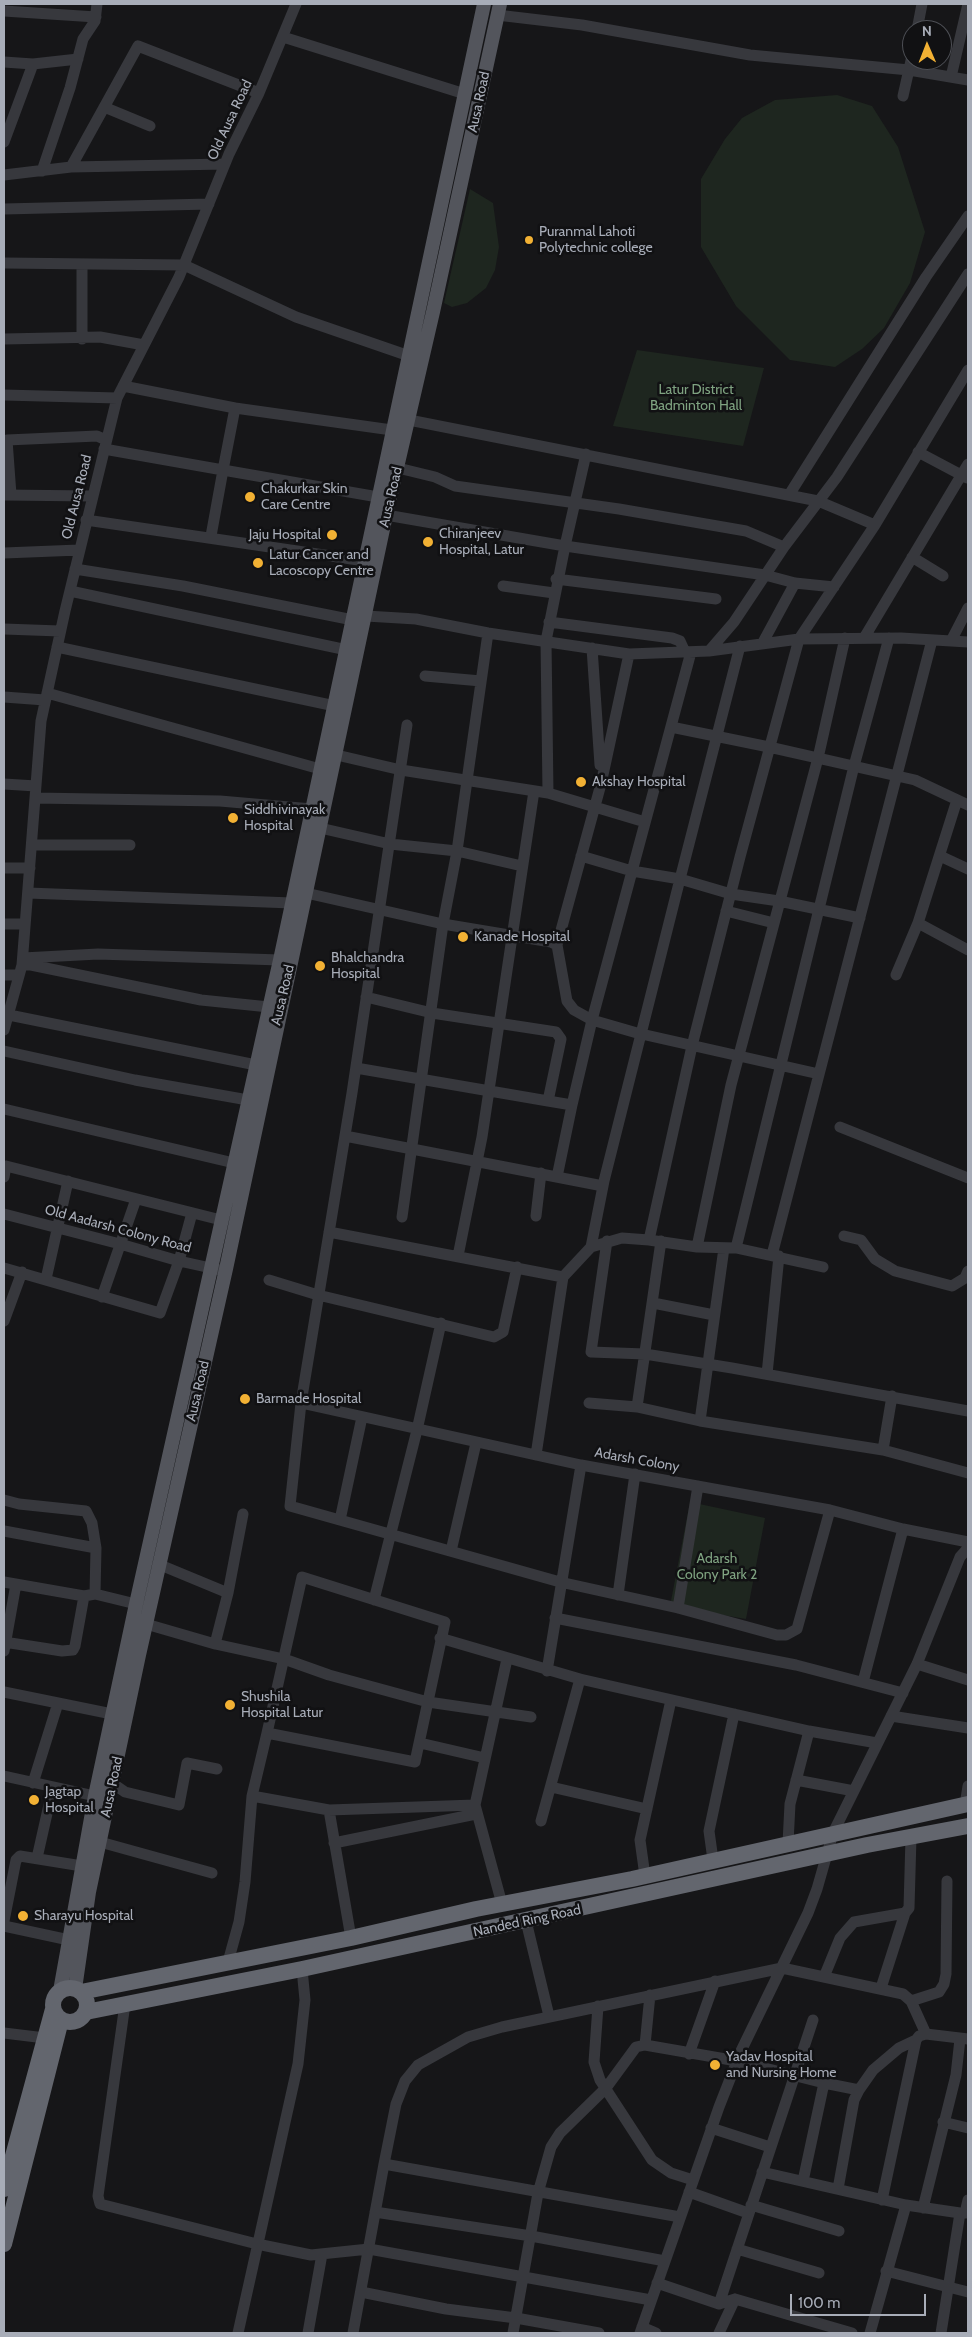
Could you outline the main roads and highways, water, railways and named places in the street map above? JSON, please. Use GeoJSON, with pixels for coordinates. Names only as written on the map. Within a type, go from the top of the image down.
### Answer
{"type":"FeatureCollection","features":[{"type":"Feature","properties":{"kind":"highway"},"geometry":{"type":"LineString","coordinates":[[72,1990],[351,1938],[502,1904],[646,1876],[788,1843],[967,1805]]}},
{"type":"Feature","properties":{"kind":"highway","name":"Nanded Ring Road"},"geometry":{"type":"LineString","coordinates":[[86,2012],[302,1969],[828,1854],[968,1826]]}},
{"type":"Feature","properties":{"kind":"highway","name":"Ausa Road"},"geometry":{"type":"LineString","coordinates":[[57,2015],[53,2002],[72,1990],[87,2005],[86,2012]]}},
{"type":"Feature","properties":{"kind":"highway"},"geometry":{"type":"LineString","coordinates":[[57,2015],[75,2022],[86,2012]]}},
{"type":"Feature","properties":{"kind":"highway"},"geometry":{"type":"LineString","coordinates":[[4,2190],[45,2038],[57,2015]]}},
{"type":"Feature","properties":{"kind":"highway"},"geometry":{"type":"LineString","coordinates":[[4,2244],[57,2015]]}},
{"type":"Feature","properties":{"kind":"main road"},"geometry":{"type":"LineString","coordinates":[[72,1990],[69,1940],[112,1714],[139,1622],[218,1270],[221,1220],[280,960],[320,769],[330,754],[334,706],[347,650],[360,618],[365,560],[484,4]]}},
{"type":"Feature","properties":{"kind":"main road","name":"Ausa Road"},"geometry":{"type":"LineString","coordinates":[[142,1606],[158,1564],[218,1270],[275,1031],[320,828],[330,754],[360,618],[398,468],[498,10]]}},
{"type":"Feature","properties":{"kind":"main road","name":"Ausa Road"},"geometry":{"type":"LineString","coordinates":[[72,1990],[89,1892],[112,1783],[139,1622]]}},
{"type":"Feature","properties":{"kind":"place","name":"Puranmal Lahoti Polytechnic college"},"geometry":{"type":"Point","coordinates":[529,240]}},
{"type":"Feature","properties":{"kind":"place","name":"Chakurkar Skin Care Centre"},"geometry":{"type":"Point","coordinates":[250,497]}},
{"type":"Feature","properties":{"kind":"place","name":"Jaju Hospital"},"geometry":{"type":"Point","coordinates":[332,535]}},
{"type":"Feature","properties":{"kind":"place","name":"Chiranjeev Hospital, Latur"},"geometry":{"type":"Point","coordinates":[428,542]}},
{"type":"Feature","properties":{"kind":"place","name":"Latur Cancer and Lacoscopy Centre"},"geometry":{"type":"Point","coordinates":[258,563]}},
{"type":"Feature","properties":{"kind":"place","name":"Akshay Hospital"},"geometry":{"type":"Point","coordinates":[581,782]}},
{"type":"Feature","properties":{"kind":"place","name":"Siddhivinayak Hospital"},"geometry":{"type":"Point","coordinates":[233,818]}},
{"type":"Feature","properties":{"kind":"place","name":"Kanade Hospital"},"geometry":{"type":"Point","coordinates":[463,937]}},
{"type":"Feature","properties":{"kind":"place","name":"Bhalchandra Hospital"},"geometry":{"type":"Point","coordinates":[320,966]}},
{"type":"Feature","properties":{"kind":"place","name":"Barmade Hospital"},"geometry":{"type":"Point","coordinates":[245,1399]}},
{"type":"Feature","properties":{"kind":"place","name":"Shushila Hospital Latur"},"geometry":{"type":"Point","coordinates":[230,1705]}},
{"type":"Feature","properties":{"kind":"place","name":"Jagtap Hospital"},"geometry":{"type":"Point","coordinates":[34,1800]}},
{"type":"Feature","properties":{"kind":"place","name":"Sharayu Hospital"},"geometry":{"type":"Point","coordinates":[23,1916]}},
{"type":"Feature","properties":{"kind":"place","name":"Yadav Hospital and Nursing Home"},"geometry":{"type":"Point","coordinates":[715,2065]}},
{"type":"Feature","properties":{"kind":"park label","name":"Latur District Badminton Hall"},"geometry":{"type":"Point","coordinates":[696,398]}},
{"type":"Feature","properties":{"kind":"park label","name":"Adarsh Colony Park 2"},"geometry":{"type":"Point","coordinates":[717,1568]}}]}
